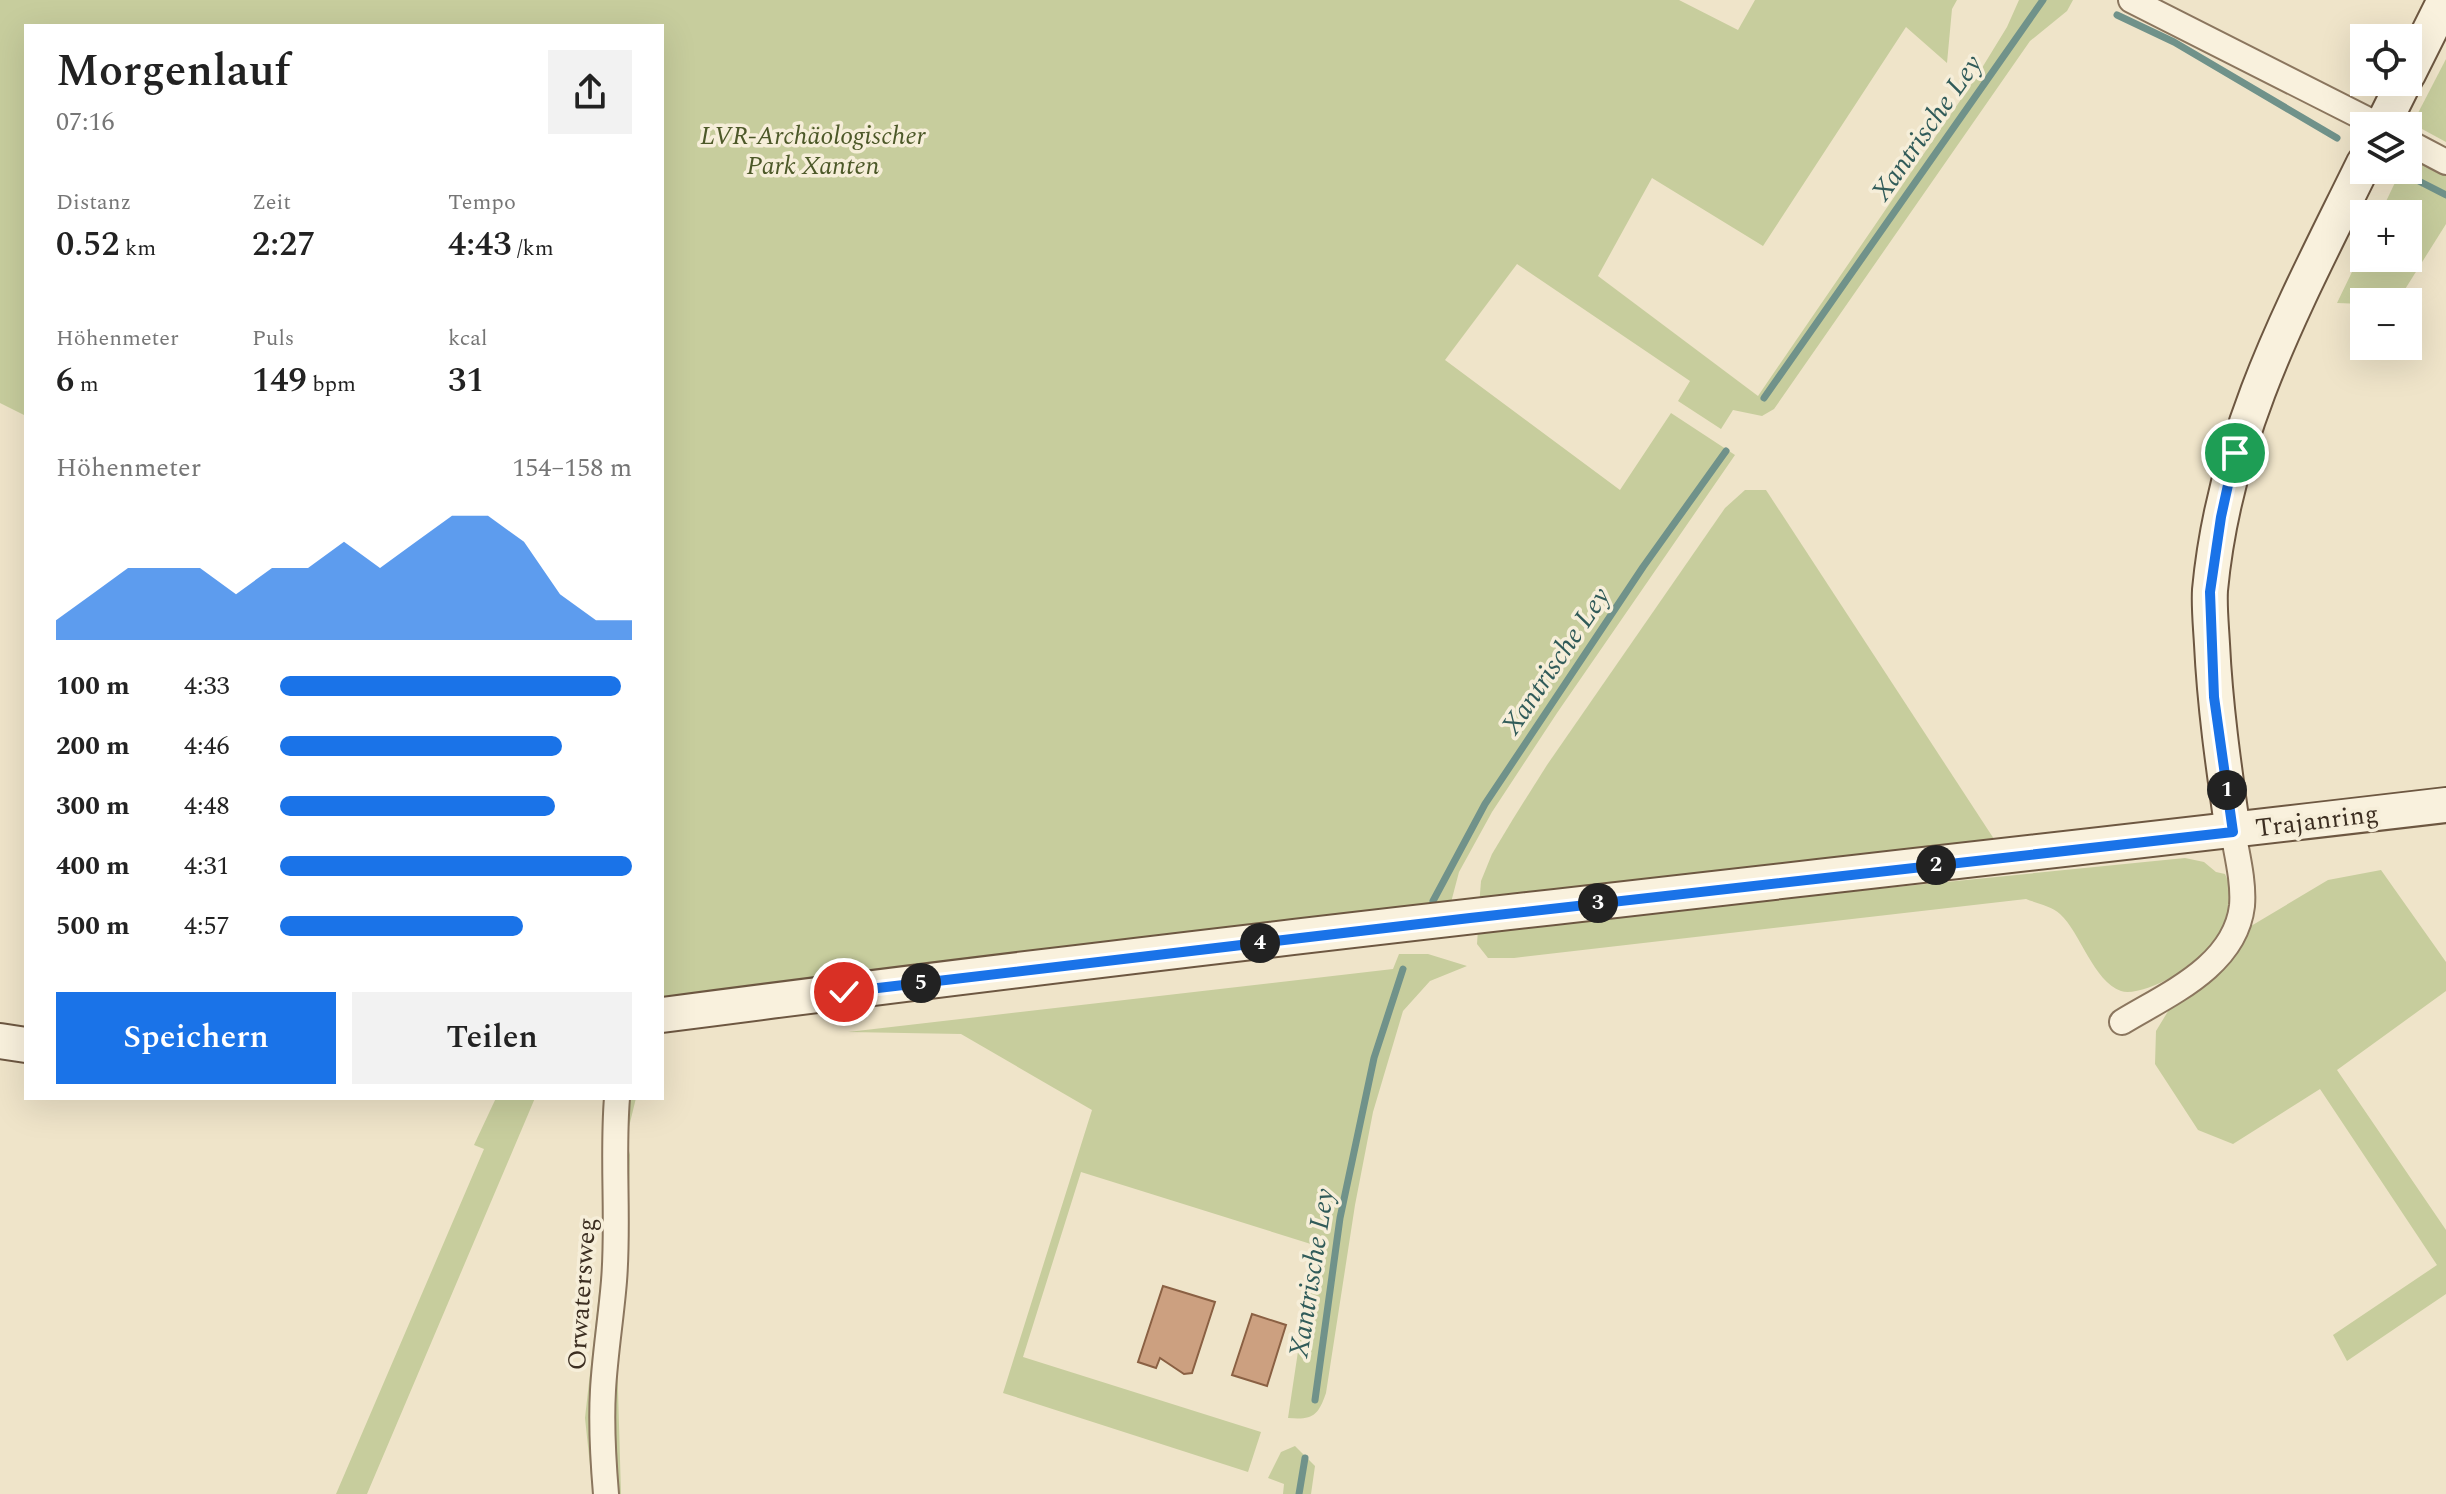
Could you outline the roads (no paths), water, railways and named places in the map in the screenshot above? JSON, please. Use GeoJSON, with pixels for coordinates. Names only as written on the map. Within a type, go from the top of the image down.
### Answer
{"type":"FeatureCollection","features":[{"type":"Feature","properties":{"kind":"main road"},"geometry":{"type":"LineString","coordinates":[[2422,46],[2445,0]]}},
{"type":"Feature","properties":{"kind":"main road"},"geometry":{"type":"LineString","coordinates":[[2233,832],[2214,697],[2210,592],[2221,517],[2235,453],[2256,393],[2279,336],[2354,184]]}},
{"type":"Feature","properties":{"kind":"main road","name":"Trajanring"},"geometry":{"type":"LineString","coordinates":[[664,1015],[1454,919],[2233,832],[2446,805]]}},
{"type":"Feature","properties":{"kind":"main road"},"geometry":{"type":"LineString","coordinates":[[0,1041],[24,1045]]}},
{"type":"Feature","properties":{"kind":"street"},"geometry":{"type":"LineString","coordinates":[[2131,0],[2353,112]]}},
{"type":"Feature","properties":{"kind":"street"},"geometry":{"type":"LineString","coordinates":[[2422,149],[2446,162]]}},
{"type":"Feature","properties":{"kind":"street"},"geometry":{"type":"LineString","coordinates":[[2122,1022],[2205,971],[2234,935],[2242,905],[2233,832]]}},
{"type":"Feature","properties":{"kind":"street","name":"Orwatersweg"},"geometry":{"type":"LineString","coordinates":[[606,1494],[601,1445],[617,1217],[614,1146],[617,1100]]}},
{"type":"Feature","properties":{"kind":"waterway","name":"Xantrische Ley"},"geometry":{"type":"LineString","coordinates":[[1764,398],[2043,0]]}},
{"type":"Feature","properties":{"kind":"waterway"},"geometry":{"type":"LineString","coordinates":[[2117,15],[2174,42],[2337,138]]}},
{"type":"Feature","properties":{"kind":"waterway"},"geometry":{"type":"LineString","coordinates":[[2422,183],[2446,195]]}},
{"type":"Feature","properties":{"kind":"waterway","name":"Xantrische Ley"},"geometry":{"type":"LineString","coordinates":[[1433,901],[1485,804],[1643,567],[1726,451]]}},
{"type":"Feature","properties":{"kind":"waterway","name":"Xantrische Ley"},"geometry":{"type":"LineString","coordinates":[[1315,1400],[1340,1218],[1374,1058],[1403,969]]}},
{"type":"Feature","properties":{"kind":"waterway","name":"Xantrische Ley"},"geometry":{"type":"LineString","coordinates":[[1299,1494],[1305,1458]]}},
{"type":"Feature","properties":{"kind":"park label","name":"LVR-Archäologischer Park Xanten"},"geometry":{"type":"Point","coordinates":[813,151]}}]}
